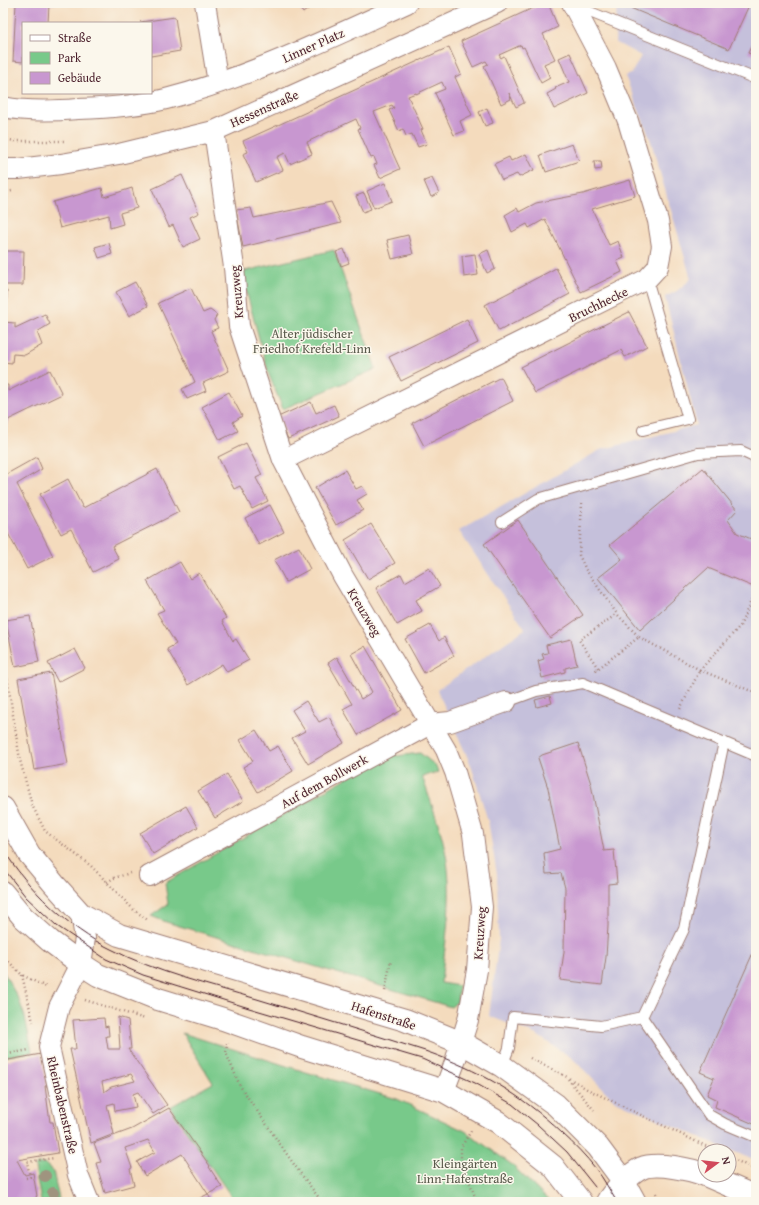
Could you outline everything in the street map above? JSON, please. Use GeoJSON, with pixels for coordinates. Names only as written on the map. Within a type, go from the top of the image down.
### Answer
{"type":"FeatureCollection","features":[{"type":"Feature","properties":{"kind":"main road"},"geometry":{"type":"LineString","coordinates":[[3,808],[29,854],[81,914]]}},
{"type":"Feature","properties":{"kind":"main road"},"geometry":{"type":"LineString","coordinates":[[3,893],[23,917],[44,936],[81,964],[98,974],[158,999],[223,1019],[302,1047],[444,1091],[498,1122],[553,1166],[581,1202]]}},
{"type":"Feature","properties":{"kind":"main road","name":"Hafenstraße"},"geometry":{"type":"LineString","coordinates":[[81,914],[119,936],[405,1020],[462,1043],[502,1066],[556,1105],[598,1147],[624,1182],[635,1202]]}},
{"type":"Feature","properties":{"kind":"main road"},"geometry":{"type":"LineString","coordinates":[[607,1202],[610,1196],[640,1168],[648,1166],[673,1166],[697,1172]]}},
{"type":"Feature","properties":{"kind":"main road"},"geometry":{"type":"LineString","coordinates":[[724,1183],[756,1197]]}},
{"type":"Feature","properties":{"kind":"street"},"geometry":{"type":"LineString","coordinates":[[205,3],[218,83]]}},
{"type":"Feature","properties":{"kind":"street","name":"Linner Platz"},"geometry":{"type":"LineString","coordinates":[[3,107],[18,110],[61,110],[115,107],[164,99],[241,76],[407,3]]}},
{"type":"Feature","properties":{"kind":"street","name":"Hessenstraße"},"geometry":{"type":"LineString","coordinates":[[8,171],[120,154],[214,131],[497,3]]}},
{"type":"Feature","properties":{"kind":"street","name":"Bruchhecke"},"geometry":{"type":"LineString","coordinates":[[283,460],[647,279],[658,267],[662,246],[658,221],[628,121],[606,68],[574,4]]}},
{"type":"Feature","properties":{"kind":"street","name":"Kreuzweg"},"geometry":{"type":"LineString","coordinates":[[214,131],[234,267],[239,326],[283,460],[343,576],[446,750],[455,772],[473,834],[482,907],[477,970],[468,1020],[462,1043],[444,1091]]}},
{"type":"Feature","properties":{"kind":"street","name":"Auf dem Bollwerk"},"geometry":{"type":"LineString","coordinates":[[149,876],[430,724],[450,722],[506,702]]}},
{"type":"Feature","properties":{"kind":"street","name":"Rheinbabenstraße"},"geometry":{"type":"LineString","coordinates":[[81,914],[85,938],[81,964],[59,1007],[49,1047],[78,1175],[88,1202]]}},
{"type":"Feature","properties":{"kind":"lane"},"geometry":{"type":"LineString","coordinates":[[574,4],[756,79]]}},
{"type":"Feature","properties":{"kind":"lane"},"geometry":{"type":"LineString","coordinates":[[643,430],[688,420],[647,279]]}},
{"type":"Feature","properties":{"kind":"lane"},"geometry":{"type":"LineString","coordinates":[[502,522],[538,499],[698,453],[741,451],[756,458]]}},
{"type":"Feature","properties":{"kind":"lane"},"geometry":{"type":"LineString","coordinates":[[506,702],[536,691],[583,682],[756,756]]}},
{"type":"Feature","properties":{"kind":"lane"},"geometry":{"type":"LineString","coordinates":[[642,1017],[684,929],[724,742]]}},
{"type":"Feature","properties":{"kind":"lane"},"geometry":{"type":"LineString","coordinates":[[502,1066],[510,1048],[513,1017],[602,1026],[642,1017]]}},
{"type":"Feature","properties":{"kind":"lane"},"geometry":{"type":"LineString","coordinates":[[642,1017],[709,1115],[725,1124],[756,1137]]}},
{"type":"Feature","properties":{"kind":"path"},"geometry":{"type":"LineString","coordinates":[[583,486],[579,555],[586,570],[617,614],[639,637],[700,670],[756,693]]}},
{"type":"Feature","properties":{"kind":"path"},"geometry":{"type":"LineString","coordinates":[[674,721],[700,670],[740,626],[754,594],[756,594]]}},
{"type":"Feature","properties":{"kind":"path"},"geometry":{"type":"LineString","coordinates":[[598,668],[580,640],[617,614]]}},
{"type":"Feature","properties":{"kind":"path"},"geometry":{"type":"LineString","coordinates":[[583,682],[598,668],[639,637]]}},
{"type":"Feature","properties":{"kind":"path"},"geometry":{"type":"LineString","coordinates":[[3,652],[20,760],[32,805],[45,831],[91,866],[134,910]]}},
{"type":"Feature","properties":{"kind":"path"},"geometry":{"type":"LineString","coordinates":[[3,956],[22,975],[64,995]]}},
{"type":"Feature","properties":{"kind":"path"},"geometry":{"type":"LineString","coordinates":[[385,992],[391,960]]}},
{"type":"Feature","properties":{"kind":"path"},"geometry":{"type":"LineString","coordinates":[[22,975],[36,1034],[49,1047]]}},
{"type":"Feature","properties":{"kind":"path"},"geometry":{"type":"LineString","coordinates":[[234,1045],[227,1043],[226,1053],[240,1086],[295,1166],[322,1202]]}},
{"type":"Feature","properties":{"kind":"path"},"geometry":{"type":"LineString","coordinates":[[3,1055],[49,1047]]}},
{"type":"Feature","properties":{"kind":"path"},"geometry":{"type":"LineString","coordinates":[[567,1077],[587,1089],[699,1143]]}},
{"type":"Feature","properties":{"kind":"path"},"geometry":{"type":"LineString","coordinates":[[466,1127],[472,1131],[466,1138],[461,1148],[461,1158],[477,1202]]}},
{"type":"Feature","properties":{"kind":"path"},"geometry":{"type":"LineString","coordinates":[[26,1178],[30,1177],[27,1162],[74,1154]]}},
{"type":"Feature","properties":{"kind":"path"},"geometry":{"type":"LineString","coordinates":[[737,1162],[756,1170]]}},
{"type":"Feature","properties":{"kind":"shaded area"},"geometry":{"type":"Polygon","coordinates":[[[617,3],[756,3],[756,1161],[737,1153],[737,1143],[714,1143],[615,1101],[572,1058],[537,1035],[489,1016],[499,939],[497,874],[488,821],[471,765],[437,690],[525,629],[459,531],[600,450],[697,425],[665,297],[677,291],[691,279],[650,138],[625,76],[631,74],[641,56],[615,42],[617,3]]]}},
{"type":"Feature","properties":{"kind":"green space","name":"Alter jüdischer Friedhof Krefeld-Linn"},"geometry":{"type":"Polygon","coordinates":[[[334,250],[376,369],[283,409],[269,375],[241,272],[334,250]]]}},
{"type":"Feature","properties":{"kind":"green space"},"geometry":{"type":"Polygon","coordinates":[[[393,751],[397,756],[420,753],[435,765],[438,772],[422,776],[440,829],[449,876],[449,907],[441,983],[459,986],[457,1002],[451,1007],[166,922],[151,916],[168,904],[165,883],[393,751]]]}},
{"type":"Feature","properties":{"kind":"green space"},"geometry":{"type":"Polygon","coordinates":[[[3,971],[19,1000],[25,1017],[32,1052],[3,1057],[3,971]]]}},
{"type":"Feature","properties":{"kind":"green space","name":"Kleingärten Linn-Hafenstraße"},"geometry":{"type":"Polygon","coordinates":[[[182,1033],[397,1099],[465,1131],[511,1164],[550,1202],[235,1202],[170,1107],[213,1083],[182,1033]]]}},
{"type":"Feature","properties":{"kind":"green space"},"geometry":{"type":"Polygon","coordinates":[[[37,1164],[45,1164],[53,1171],[59,1199],[54,1202],[41,1202],[35,1167],[37,1164]]]}},
{"type":"Feature","properties":{"kind":"building"},"geometry":{"type":"Polygon","coordinates":[[[16,3],[57,3],[49,5],[48,22],[22,22],[22,62],[13,61],[16,3]]]}},
{"type":"Feature","properties":{"kind":"building"},"geometry":{"type":"Polygon","coordinates":[[[296,3],[316,3],[303,13],[296,3]]]}},
{"type":"Feature","properties":{"kind":"building"},"geometry":{"type":"Polygon","coordinates":[[[544,3],[548,3],[558,27],[543,34],[555,59],[544,64],[550,78],[541,83],[524,47],[522,48],[521,45],[499,55],[501,58],[504,56],[524,102],[516,107],[509,93],[511,99],[501,104],[484,66],[488,64],[486,61],[473,67],[461,41],[544,3]]]}},
{"type":"Feature","properties":{"kind":"building"},"geometry":{"type":"Polygon","coordinates":[[[626,3],[750,3],[729,49],[628,7],[626,3]]]}},
{"type":"Feature","properties":{"kind":"building"},"geometry":{"type":"Polygon","coordinates":[[[175,17],[180,51],[152,56],[152,22],[140,22],[175,17]]]}},
{"type":"Feature","properties":{"kind":"building"},"geometry":{"type":"Polygon","coordinates":[[[756,36],[756,56],[748,53],[756,36]]]}},
{"type":"Feature","properties":{"kind":"building"},"geometry":{"type":"Polygon","coordinates":[[[449,47],[461,74],[455,77],[472,115],[460,121],[464,131],[454,135],[435,93],[445,89],[442,82],[408,96],[423,129],[421,130],[427,144],[418,147],[412,134],[406,136],[403,129],[399,131],[389,110],[394,108],[392,105],[374,112],[400,169],[380,178],[374,165],[377,164],[374,157],[371,158],[358,129],[360,128],[356,119],[307,142],[312,154],[290,164],[285,153],[277,157],[283,170],[256,182],[243,154],[248,152],[243,141],[449,47]]]}},
{"type":"Feature","properties":{"kind":"building"},"geometry":{"type":"Polygon","coordinates":[[[570,53],[588,93],[554,109],[547,94],[556,89],[555,88],[569,82],[559,58],[570,53]]]}},
{"type":"Feature","properties":{"kind":"building"},"geometry":{"type":"Polygon","coordinates":[[[487,108],[493,123],[485,126],[479,112],[487,108]]]}},
{"type":"Feature","properties":{"kind":"building"},"geometry":{"type":"Polygon","coordinates":[[[572,144],[579,161],[546,172],[540,155],[572,144]]]}},
{"type":"Feature","properties":{"kind":"building"},"geometry":{"type":"Polygon","coordinates":[[[526,154],[534,170],[519,177],[517,174],[502,180],[494,164],[509,157],[511,161],[526,154]]]}},
{"type":"Feature","properties":{"kind":"building"},"geometry":{"type":"Polygon","coordinates":[[[594,161],[601,161],[602,169],[595,170],[594,161]]]}},
{"type":"Feature","properties":{"kind":"building"},"geometry":{"type":"Polygon","coordinates":[[[182,175],[199,213],[190,217],[200,239],[183,247],[173,225],[169,227],[152,189],[182,175]]]}},
{"type":"Feature","properties":{"kind":"building"},"geometry":{"type":"Polygon","coordinates":[[[432,178],[439,193],[431,197],[424,181],[432,178]]]}},
{"type":"Feature","properties":{"kind":"building"},"geometry":{"type":"Polygon","coordinates":[[[630,180],[635,196],[592,209],[609,245],[618,241],[624,258],[617,261],[622,272],[581,292],[545,219],[529,228],[527,224],[512,232],[505,215],[517,208],[519,212],[536,203],[583,194],[630,180]]]}},
{"type":"Feature","properties":{"kind":"building"},"geometry":{"type":"Polygon","coordinates":[[[385,183],[392,201],[374,208],[367,191],[385,183]]]}},
{"type":"Feature","properties":{"kind":"building"},"geometry":{"type":"Polygon","coordinates":[[[102,188],[104,197],[132,188],[137,208],[120,213],[123,224],[110,228],[109,215],[60,228],[53,202],[102,188]]]}},
{"type":"Feature","properties":{"kind":"building"},"geometry":{"type":"Polygon","coordinates":[[[364,193],[371,209],[363,212],[356,196],[364,193]]]}},
{"type":"Feature","properties":{"kind":"building"},"geometry":{"type":"Polygon","coordinates":[[[331,202],[341,223],[243,247],[236,210],[251,208],[254,218],[331,202]]]}},
{"type":"Feature","properties":{"kind":"building"},"geometry":{"type":"Polygon","coordinates":[[[408,235],[413,254],[392,259],[387,240],[408,235]]]}},
{"type":"Feature","properties":{"kind":"building"},"geometry":{"type":"Polygon","coordinates":[[[109,243],[112,254],[99,258],[95,247],[109,243]]]}},
{"type":"Feature","properties":{"kind":"building"},"geometry":{"type":"Polygon","coordinates":[[[344,249],[349,263],[341,266],[336,252],[344,249]]]}},
{"type":"Feature","properties":{"kind":"building"},"geometry":{"type":"Polygon","coordinates":[[[488,250],[495,269],[487,273],[479,254],[488,250]]]}},
{"type":"Feature","properties":{"kind":"building"},"geometry":{"type":"Polygon","coordinates":[[[3,251],[24,251],[23,285],[3,285],[3,251]]]}},
{"type":"Feature","properties":{"kind":"building"},"geometry":{"type":"Polygon","coordinates":[[[475,254],[478,275],[464,277],[462,256],[475,254]]]}},
{"type":"Feature","properties":{"kind":"building"},"geometry":{"type":"Polygon","coordinates":[[[556,268],[570,294],[499,331],[485,305],[556,268]]]}},
{"type":"Feature","properties":{"kind":"building"},"geometry":{"type":"Polygon","coordinates":[[[135,282],[148,306],[129,316],[116,292],[135,282]]]}},
{"type":"Feature","properties":{"kind":"building"},"geometry":{"type":"Polygon","coordinates":[[[191,288],[203,313],[210,310],[217,315],[214,320],[218,328],[211,331],[229,371],[203,383],[206,391],[187,399],[182,389],[195,382],[158,303],[191,288]]]}},
{"type":"Feature","properties":{"kind":"building"},"geometry":{"type":"Polygon","coordinates":[[[3,290],[7,291],[6,317],[3,316],[3,290]]]}},
{"type":"Feature","properties":{"kind":"building"},"geometry":{"type":"Polygon","coordinates":[[[629,312],[647,346],[625,357],[621,350],[535,393],[521,367],[629,312]]]}},
{"type":"Feature","properties":{"kind":"building"},"geometry":{"type":"Polygon","coordinates":[[[45,314],[50,324],[37,332],[42,345],[25,355],[13,354],[12,363],[3,362],[3,322],[15,323],[15,328],[45,314]]]}},
{"type":"Feature","properties":{"kind":"building"},"geometry":{"type":"Polygon","coordinates":[[[467,319],[478,343],[401,381],[389,357],[467,319]]]}},
{"type":"Feature","properties":{"kind":"building"},"geometry":{"type":"Polygon","coordinates":[[[50,370],[62,394],[8,420],[6,428],[3,428],[3,385],[8,385],[8,391],[50,370]]]}},
{"type":"Feature","properties":{"kind":"building"},"geometry":{"type":"Polygon","coordinates":[[[501,377],[513,401],[424,446],[412,423],[501,377]]]}},
{"type":"Feature","properties":{"kind":"building"},"geometry":{"type":"Polygon","coordinates":[[[229,392],[242,416],[233,422],[238,431],[220,440],[202,407],[229,392]]]}},
{"type":"Feature","properties":{"kind":"building"},"geometry":{"type":"Polygon","coordinates":[[[311,402],[316,413],[334,405],[339,416],[288,439],[278,417],[311,402]]]}},
{"type":"Feature","properties":{"kind":"building"},"geometry":{"type":"Polygon","coordinates":[[[246,443],[262,475],[256,478],[268,501],[252,509],[240,486],[234,489],[218,457],[246,443]]]}},
{"type":"Feature","properties":{"kind":"building"},"geometry":{"type":"Polygon","coordinates":[[[37,457],[42,469],[17,484],[53,556],[27,569],[3,524],[3,476],[37,457]]]}},
{"type":"Feature","properties":{"kind":"building"},"geometry":{"type":"Polygon","coordinates":[[[703,468],[737,510],[728,520],[737,533],[756,541],[756,588],[708,568],[640,630],[598,578],[622,559],[610,545],[703,468]]]}},
{"type":"Feature","properties":{"kind":"building"},"geometry":{"type":"Polygon","coordinates":[[[157,469],[179,512],[112,546],[119,559],[93,572],[71,529],[61,534],[40,494],[68,479],[83,508],[157,469]]]}},
{"type":"Feature","properties":{"kind":"building"},"geometry":{"type":"Polygon","coordinates":[[[345,470],[356,489],[362,486],[367,494],[357,500],[363,510],[336,525],[315,488],[345,470]]]}},
{"type":"Feature","properties":{"kind":"building"},"geometry":{"type":"Polygon","coordinates":[[[270,505],[284,532],[259,545],[245,518],[270,505]]]}},
{"type":"Feature","properties":{"kind":"building"},"geometry":{"type":"Polygon","coordinates":[[[518,520],[583,615],[550,638],[484,544],[518,520]]]}},
{"type":"Feature","properties":{"kind":"building"},"geometry":{"type":"Polygon","coordinates":[[[371,524],[395,563],[368,579],[345,540],[371,524]]]}},
{"type":"Feature","properties":{"kind":"building"},"geometry":{"type":"Polygon","coordinates":[[[299,547],[310,569],[286,582],[274,560],[299,547]]]}},
{"type":"Feature","properties":{"kind":"building"},"geometry":{"type":"Polygon","coordinates":[[[180,562],[190,579],[199,573],[226,618],[222,621],[233,641],[236,639],[249,660],[227,672],[222,664],[188,685],[167,649],[176,644],[157,613],[164,610],[147,581],[180,562]]]}},
{"type":"Feature","properties":{"kind":"building"},"geometry":{"type":"Polygon","coordinates":[[[429,568],[440,586],[416,600],[422,611],[397,625],[376,588],[401,574],[405,582],[429,568]]]}},
{"type":"Feature","properties":{"kind":"building"},"geometry":{"type":"Polygon","coordinates":[[[30,616],[39,662],[15,667],[6,620],[30,616]]]}},
{"type":"Feature","properties":{"kind":"building"},"geometry":{"type":"Polygon","coordinates":[[[430,625],[439,641],[444,637],[454,656],[424,673],[405,639],[430,625]]]}},
{"type":"Feature","properties":{"kind":"building"},"geometry":{"type":"Polygon","coordinates":[[[571,639],[577,665],[565,668],[565,672],[542,678],[538,661],[544,659],[542,654],[548,653],[546,645],[571,639]]]}},
{"type":"Feature","properties":{"kind":"building"},"geometry":{"type":"Polygon","coordinates":[[[365,646],[402,710],[358,735],[343,709],[352,704],[328,663],[337,657],[361,699],[372,692],[351,654],[365,646]]]}},
{"type":"Feature","properties":{"kind":"building"},"geometry":{"type":"Polygon","coordinates":[[[75,649],[85,668],[58,682],[48,663],[75,649]]]}},
{"type":"Feature","properties":{"kind":"building"},"geometry":{"type":"Polygon","coordinates":[[[51,673],[68,764],[34,770],[18,679],[51,673]]]}},
{"type":"Feature","properties":{"kind":"building"},"geometry":{"type":"Polygon","coordinates":[[[550,696],[552,703],[537,707],[535,700],[550,696]]]}},
{"type":"Feature","properties":{"kind":"building"},"geometry":{"type":"Polygon","coordinates":[[[306,701],[319,722],[329,717],[344,743],[308,764],[292,738],[305,731],[292,710],[306,701]]]}},
{"type":"Feature","properties":{"kind":"building"},"geometry":{"type":"Polygon","coordinates":[[[256,730],[269,751],[278,746],[293,771],[258,792],[243,767],[253,761],[240,740],[256,730]]]}},
{"type":"Feature","properties":{"kind":"building"},"geometry":{"type":"Polygon","coordinates":[[[578,743],[591,784],[604,851],[614,850],[617,883],[608,884],[608,926],[602,985],[560,980],[564,952],[565,888],[561,873],[546,874],[544,853],[560,849],[548,788],[538,758],[542,755],[578,743]]]}},
{"type":"Feature","properties":{"kind":"building"},"geometry":{"type":"Polygon","coordinates":[[[227,774],[243,801],[215,818],[198,791],[227,774]]]}},
{"type":"Feature","properties":{"kind":"building"},"geometry":{"type":"Polygon","coordinates":[[[186,806],[198,827],[153,854],[140,833],[186,806]]]}},
{"type":"Feature","properties":{"kind":"building"},"geometry":{"type":"Polygon","coordinates":[[[756,946],[756,1125],[715,1107],[717,1100],[707,1095],[714,1078],[700,1072],[756,946]]]}},
{"type":"Feature","properties":{"kind":"building"},"geometry":{"type":"Polygon","coordinates":[[[118,1017],[128,1020],[131,1049],[128,1049],[167,1105],[153,1114],[138,1092],[133,1094],[136,1107],[115,1111],[114,1103],[107,1105],[114,1134],[91,1143],[70,1049],[76,1049],[73,1020],[104,1018],[105,1027],[108,1026],[109,1036],[106,1036],[108,1049],[120,1049],[118,1017]],[[131,1074],[102,1082],[104,1092],[111,1087],[135,1081],[131,1074]]]}},
{"type":"Feature","properties":{"kind":"building"},"geometry":{"type":"Polygon","coordinates":[[[41,1054],[47,1086],[45,1086],[50,1122],[53,1122],[58,1153],[17,1160],[25,1175],[33,1173],[38,1202],[3,1202],[3,1061],[41,1054]]]}},
{"type":"Feature","properties":{"kind":"building"},"geometry":{"type":"Polygon","coordinates":[[[169,1108],[210,1166],[209,1167],[222,1187],[208,1194],[182,1154],[145,1176],[137,1162],[155,1152],[148,1140],[125,1148],[132,1168],[130,1169],[134,1185],[105,1193],[96,1163],[101,1162],[94,1143],[132,1129],[169,1108]]]}},
{"type":"Feature","properties":{"kind":"building"},"geometry":{"type":"Polygon","coordinates":[[[208,1194],[212,1202],[194,1202],[202,1197],[208,1194]]]}},
{"type":"Feature","properties":{"kind":"tram line"},"geometry":{"type":"LineString","coordinates":[[3,849],[24,878],[50,906],[95,941],[111,949],[146,965],[182,977],[425,1051],[463,1066],[498,1084],[531,1106],[575,1146],[599,1173],[617,1202]]}},
{"type":"Feature","properties":{"kind":"tram line"},"geometry":{"type":"LineString","coordinates":[[3,868],[26,897],[57,926],[106,959],[143,975],[422,1059],[475,1083],[512,1104],[538,1125],[567,1152],[595,1187]]}}]}
